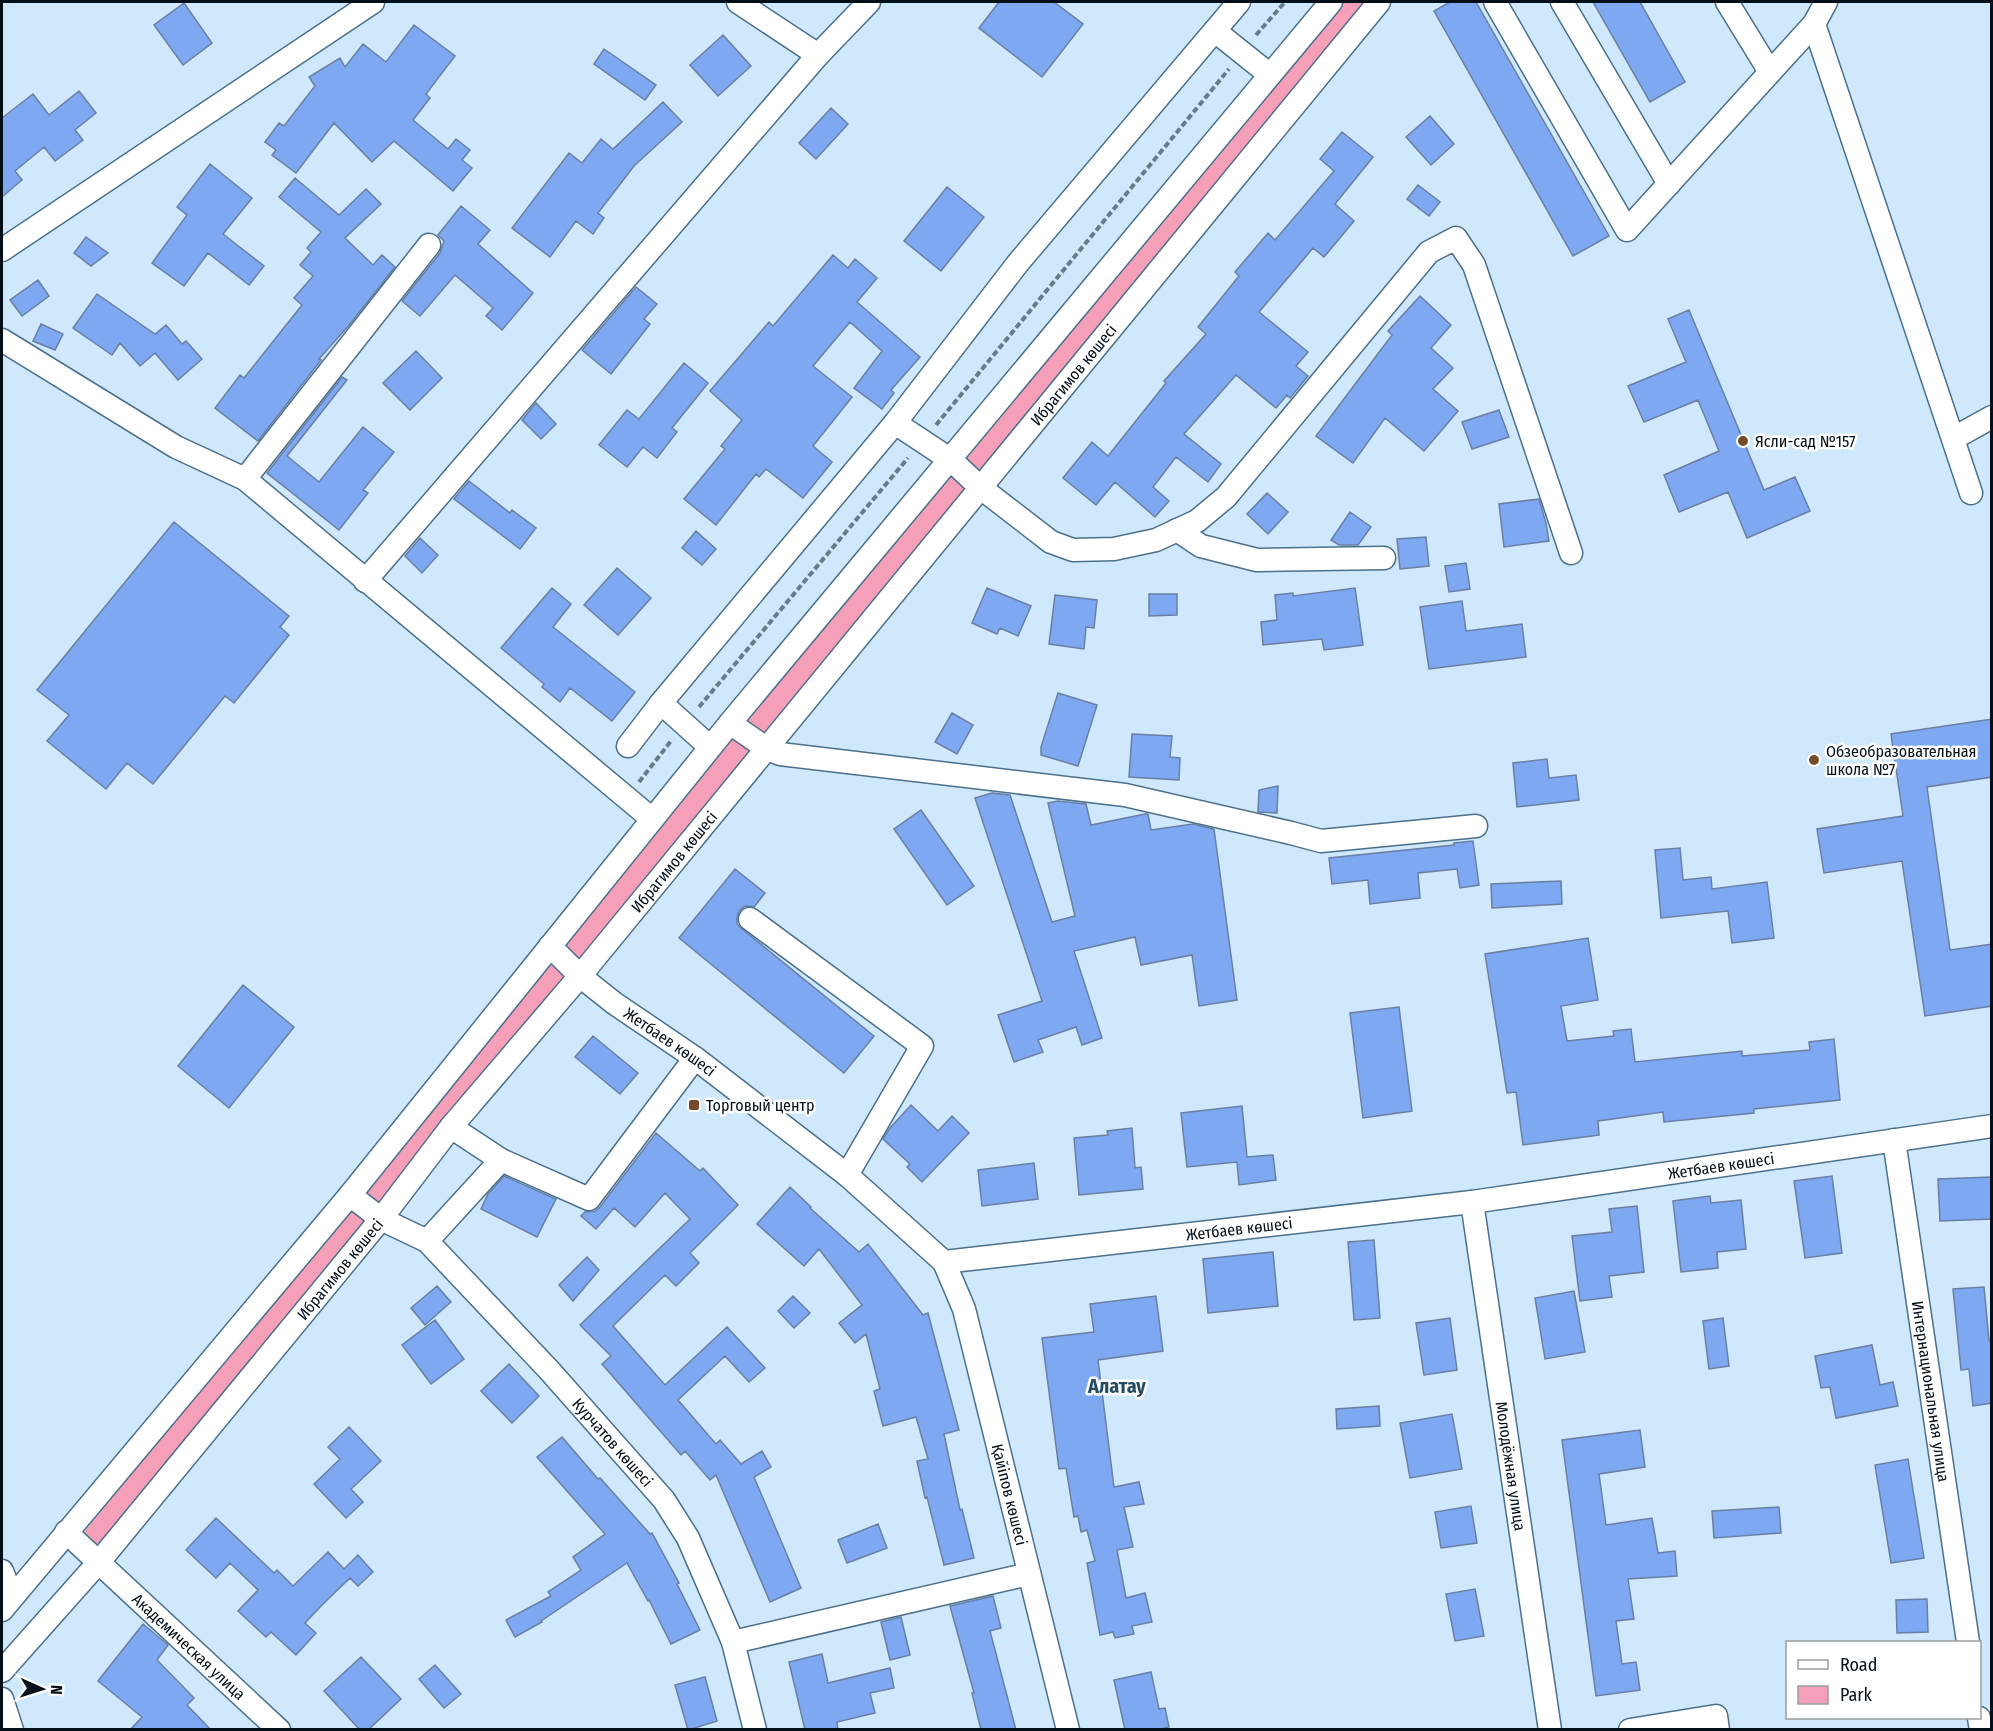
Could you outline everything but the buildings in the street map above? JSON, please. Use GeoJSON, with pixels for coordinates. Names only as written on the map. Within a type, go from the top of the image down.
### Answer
{"type":"FeatureCollection","features":[{"type":"Feature","properties":{"kind":"street"},"geometry":{"type":"LineString","coordinates":[[2,250],[373,2]]}},
{"type":"Feature","properties":{"kind":"street"},"geometry":{"type":"LineString","coordinates":[[738,2],[818,55]]}},
{"type":"Feature","properties":{"kind":"street"},"geometry":{"type":"LineString","coordinates":[[365,581],[818,55],[869,2]]}},
{"type":"Feature","properties":{"kind":"street"},"geometry":{"type":"LineString","coordinates":[[628,746],[895,423],[1018,263],[1239,2]]}},
{"type":"Feature","properties":{"kind":"street"},"geometry":{"type":"LineString","coordinates":[[7,1603],[350,1195],[710,747],[1331,2]]}},
{"type":"Feature","properties":{"kind":"street","name":"Ибрагимов көшесі"},"geometry":{"type":"LineString","coordinates":[[2,1671],[98,1563],[381,1219],[451,1127],[580,976],[1379,2]]}},
{"type":"Feature","properties":{"kind":"street"},"geometry":{"type":"LineString","coordinates":[[1495,2],[1627,230],[1814,24],[1826,2]]}},
{"type":"Feature","properties":{"kind":"street"},"geometry":{"type":"LineString","coordinates":[[1562,2],[1669,184]]}},
{"type":"Feature","properties":{"kind":"street"},"geometry":{"type":"LineString","coordinates":[[1727,2],[1770,72]]}},
{"type":"Feature","properties":{"kind":"street"},"geometry":{"type":"LineString","coordinates":[[1814,24],[1971,493]]}},
{"type":"Feature","properties":{"kind":"street"},"geometry":{"type":"LineString","coordinates":[[1215,31],[1270,75]]}},
{"type":"Feature","properties":{"kind":"street"},"geometry":{"type":"LineString","coordinates":[[895,423],[951,460],[981,488],[1051,542],[1073,550],[1114,549],[1156,540],[1197,520],[1226,497],[1429,252],[1456,238],[1474,265],[1571,553]]}},
{"type":"Feature","properties":{"kind":"street"},"geometry":{"type":"LineString","coordinates":[[245,479],[429,245]]}},
{"type":"Feature","properties":{"kind":"street"},"geometry":{"type":"LineString","coordinates":[[2,340],[176,447],[245,479],[652,819]]}},
{"type":"Feature","properties":{"kind":"street"},"geometry":{"type":"LineString","coordinates":[[1954,438],[1992,417]]}},
{"type":"Feature","properties":{"kind":"street"},"geometry":{"type":"LineString","coordinates":[[1177,530],[1201,546],[1257,560],[1384,558]]}},
{"type":"Feature","properties":{"kind":"street"},"geometry":{"type":"LineString","coordinates":[[662,703],[710,747]]}},
{"type":"Feature","properties":{"kind":"street"},"geometry":{"type":"LineString","coordinates":[[730,723],[766,748],[780,754],[1125,795],[1291,832],[1321,841],[1476,826]]}},
{"type":"Feature","properties":{"kind":"street"},"geometry":{"type":"LineString","coordinates":[[750,919],[922,1046],[847,1175]]}},
{"type":"Feature","properties":{"kind":"street"},"geometry":{"type":"LineString","coordinates":[[550,946],[580,976]]}},
{"type":"Feature","properties":{"kind":"street","name":"Жетбаев көшесі"},"geometry":{"type":"LineString","coordinates":[[580,976],[695,1058],[847,1175],[944,1262],[1472,1202],[1992,1126]]}},
{"type":"Feature","properties":{"kind":"street"},"geometry":{"type":"LineString","coordinates":[[451,1127],[501,1160],[589,1198],[695,1058]]}},
{"type":"Feature","properties":{"kind":"street","name":"Интернациональная улица"},"geometry":{"type":"LineString","coordinates":[[1894,1140],[1968,1641]]}},
{"type":"Feature","properties":{"kind":"street"},"geometry":{"type":"LineString","coordinates":[[427,1241],[501,1160]]}},
{"type":"Feature","properties":{"kind":"street","name":"Курчатов көшесі"},"geometry":{"type":"LineString","coordinates":[[350,1195],[381,1219],[427,1241],[549,1370],[664,1500],[688,1538],[733,1642],[755,1730]]}},
{"type":"Feature","properties":{"kind":"street","name":"Молодёжная улица"},"geometry":{"type":"LineString","coordinates":[[1472,1202],[1550,1730]]}},
{"type":"Feature","properties":{"kind":"street","name":"Қайіпов көшесі"},"geometry":{"type":"LineString","coordinates":[[944,1262],[964,1309],[1068,1730]]}},
{"type":"Feature","properties":{"kind":"street"},"geometry":{"type":"LineString","coordinates":[[66,1532],[98,1563]]}},
{"type":"Feature","properties":{"kind":"street","name":"Академическая улица"},"geometry":{"type":"LineString","coordinates":[[98,1563],[279,1730]]}},
{"type":"Feature","properties":{"kind":"street"},"geometry":{"type":"LineString","coordinates":[[2,1571],[7,1603]]}},
{"type":"Feature","properties":{"kind":"street"},"geometry":{"type":"LineString","coordinates":[[733,1642],[1029,1574]]}},
{"type":"Feature","properties":{"kind":"street"},"geometry":{"type":"LineString","coordinates":[[2,1700],[12,1730]]}},
{"type":"Feature","properties":{"kind":"street"},"geometry":{"type":"LineString","coordinates":[[1630,1730],[1716,1716],[1718,1730]]}},
{"type":"Feature","properties":{"kind":"path"},"geometry":{"type":"LineString","coordinates":[[627,797],[685,724],[923,441],[1285,2]]}},
{"type":"Feature","properties":{"kind":"green space"},"geometry":{"type":"Polygon","coordinates":[[[1335,2],[1374,2],[762,742],[736,722],[1335,2]]]}},
{"type":"Feature","properties":{"kind":"green space"},"geometry":{"type":"Polygon","coordinates":[[[732,729],[756,748],[578,968],[554,945],[732,729]]]}},
{"type":"Feature","properties":{"kind":"green space"},"geometry":{"type":"Polygon","coordinates":[[[550,952],[572,974],[379,1214],[353,1195],[550,952]]]}},
{"type":"Feature","properties":{"kind":"green space"},"geometry":{"type":"Polygon","coordinates":[[[351,1198],[376,1218],[98,1559],[77,1541],[351,1198]]]}},
{"type":"Feature","properties":{"kind":"place","name":"Ясли-сад №157"},"geometry":{"type":"Point","coordinates":[1743,441]}},
{"type":"Feature","properties":{"kind":"place","name":"Обзеобразовательная школа №7"},"geometry":{"type":"Point","coordinates":[1814,760]}},
{"type":"Feature","properties":{"kind":"place","name":"Торговый центр"},"geometry":{"type":"Point","coordinates":[694,1105]}},
{"type":"Feature","properties":{"kind":"district","name":"Алатау"},"geometry":{"type":"Point","coordinates":[1117,1386]}}]}
